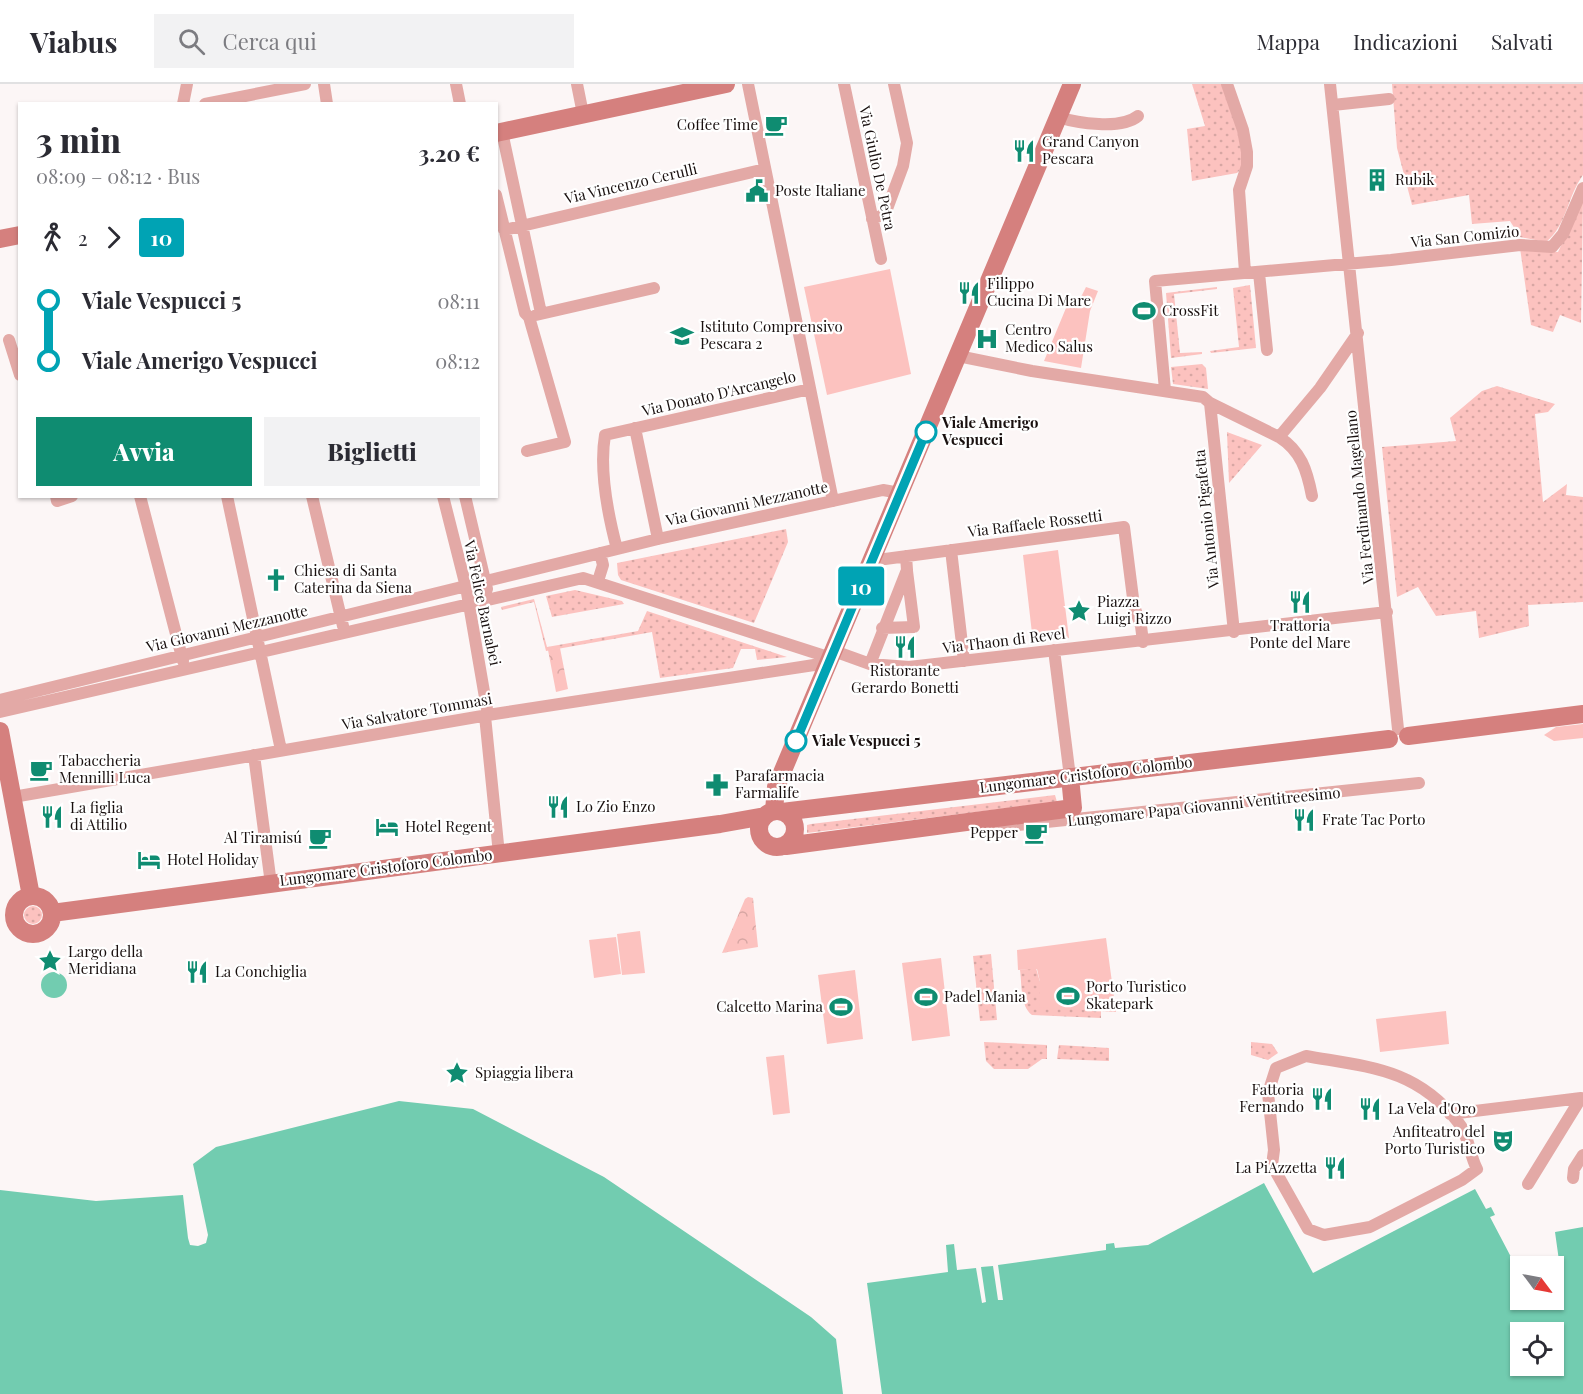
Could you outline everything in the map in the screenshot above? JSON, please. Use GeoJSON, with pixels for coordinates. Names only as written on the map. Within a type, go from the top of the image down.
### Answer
{"type":"FeatureCollection","features":[{"type":"Feature","properties":{"kind":"street"},"geometry":{"type":"LineString","coordinates":[[183,102],[187,84]]}},
{"type":"Feature","properties":{"kind":"street"},"geometry":{"type":"LineString","coordinates":[[215,102],[305,84]]}},
{"type":"Feature","properties":{"kind":"street"},"geometry":{"type":"LineString","coordinates":[[324,84],[327,102]]}},
{"type":"Feature","properties":{"kind":"street"},"geometry":{"type":"LineString","coordinates":[[456,84],[460,102]]}},
{"type":"Feature","properties":{"kind":"street"},"geometry":{"type":"LineString","coordinates":[[577,84],[583,114]]}},
{"type":"Feature","properties":{"kind":"street"},"geometry":{"type":"LineString","coordinates":[[541,313],[499,132],[583,114],[657,93],[726,84]]}},
{"type":"Feature","properties":{"kind":"street"},"geometry":{"type":"LineString","coordinates":[[748,84],[833,501]]}},
{"type":"Feature","properties":{"kind":"street","name":"Via Giulio De Petra"},"geometry":{"type":"LineString","coordinates":[[843,84],[881,259]]}},
{"type":"Feature","properties":{"kind":"street"},"geometry":{"type":"LineString","coordinates":[[872,219],[882,215],[887,209],[906,153],[906,134],[894,84]]}},
{"type":"Feature","properties":{"kind":"street"},"geometry":{"type":"LineString","coordinates":[[774,813],[795,824],[794,837],[786,846],[769,846],[761,837],[759,826],[774,813],[776,787],[1072,84]]}},
{"type":"Feature","properties":{"kind":"street"},"geometry":{"type":"LineString","coordinates":[[1227,84],[1243,130],[1247,166],[1239,190],[1245,272]]}},
{"type":"Feature","properties":{"kind":"street","name":"Via Ferdinando Magellano"},"geometry":{"type":"LineString","coordinates":[[1330,84],[1351,262],[1399,735]]}},
{"type":"Feature","properties":{"kind":"street"},"geometry":{"type":"LineString","coordinates":[[1333,105],[1389,99]]}},
{"type":"Feature","properties":{"kind":"street"},"geometry":{"type":"LineString","coordinates":[[1058,117],[1077,123],[1126,122],[1138,116]]}},
{"type":"Feature","properties":{"kind":"street","name":"Via Vincenzo Cerulli"},"geometry":{"type":"LineString","coordinates":[[504,230],[765,169]]}},
{"type":"Feature","properties":{"kind":"street","name":"Via San Comizio"},"geometry":{"type":"LineString","coordinates":[[1351,262],[1520,245],[1548,248],[1556,245],[1583,188]]}},
{"type":"Feature","properties":{"kind":"street"},"geometry":{"type":"LineString","coordinates":[[498,204],[525,314],[529,317],[565,442],[527,451]]}},
{"type":"Feature","properties":{"kind":"street"},"geometry":{"type":"LineString","coordinates":[[0,239],[18,235]]}},
{"type":"Feature","properties":{"kind":"street"},"geometry":{"type":"LineString","coordinates":[[1165,390],[1155,280],[1245,272],[1259,273],[1351,262]]}},
{"type":"Feature","properties":{"kind":"street"},"geometry":{"type":"LineString","coordinates":[[1259,273],[1268,350]]}},
{"type":"Feature","properties":{"kind":"street"},"geometry":{"type":"LineString","coordinates":[[529,317],[654,288]]}},
{"type":"Feature","properties":{"kind":"street"},"geometry":{"type":"LineString","coordinates":[[1276,435],[1320,388],[1358,333]]}},
{"type":"Feature","properties":{"kind":"street"},"geometry":{"type":"LineString","coordinates":[[9,340],[18,369]]}},
{"type":"Feature","properties":{"kind":"street"},"geometry":{"type":"LineString","coordinates":[[958,356],[1032,371],[1203,397],[1210,403],[1276,435],[1293,446],[1304,463],[1312,496]]}},
{"type":"Feature","properties":{"kind":"street","name":"Via Donato D'Arcangelo"},"geometry":{"type":"LineString","coordinates":[[617,549],[612,532],[603,447],[605,435],[810,389]]}},
{"type":"Feature","properties":{"kind":"street","name":"Via Antonio Pigafetta"},"geometry":{"type":"LineString","coordinates":[[1210,403],[1234,632]]}},
{"type":"Feature","properties":{"kind":"street","name":"Via Donato D'Arcangelo"},"geometry":{"type":"LineString","coordinates":[[635,428],[658,539]]}},
{"type":"Feature","properties":{"kind":"street","name":"Via Giovanni Mezzanotte"},"geometry":{"type":"LineString","coordinates":[[0,700],[658,539],[883,490],[900,493]]}},
{"type":"Feature","properties":{"kind":"street"},"geometry":{"type":"LineString","coordinates":[[141,498],[185,670]]}},
{"type":"Feature","properties":{"kind":"street"},"geometry":{"type":"LineString","coordinates":[[228,498],[281,750]]}},
{"type":"Feature","properties":{"kind":"street"},"geometry":{"type":"LineString","coordinates":[[312,498],[344,633]]}},
{"type":"Feature","properties":{"kind":"street","name":"Via Felice Barnabei"},"geometry":{"type":"LineString","coordinates":[[444,498],[469,603],[486,716],[499,854]]}},
{"type":"Feature","properties":{"kind":"street","name":"Via Felice Barnabei"},"geometry":{"type":"LineString","coordinates":[[465,498],[489,599]]}},
{"type":"Feature","properties":{"kind":"street","name":"Via Raffaele Rossetti"},"geometry":{"type":"LineString","coordinates":[[873,558],[906,556],[1124,527],[1134,606],[1141,626],[1143,642]]}},
{"type":"Feature","properties":{"kind":"street","name":"Via Raffaele Rossetti"},"geometry":{"type":"LineString","coordinates":[[951,550],[964,661]]}},
{"type":"Feature","properties":{"kind":"street"},"geometry":{"type":"LineString","coordinates":[[598,581],[603,566],[600,553]]}},
{"type":"Feature","properties":{"kind":"street"},"geometry":{"type":"LineString","coordinates":[[882,628],[914,627],[906,556]]}},
{"type":"Feature","properties":{"kind":"street"},"geometry":{"type":"LineString","coordinates":[[870,664],[882,628],[907,570]]}},
{"type":"Feature","properties":{"kind":"street","name":"Via Giovanni Mezzanotte"},"geometry":{"type":"LineString","coordinates":[[0,712],[572,579],[598,581],[830,659]]}},
{"type":"Feature","properties":{"kind":"street","name":"Via Thaon di Revel"},"geometry":{"type":"LineString","coordinates":[[830,659],[909,667],[1234,632],[1387,612]]}},
{"type":"Feature","properties":{"kind":"street"},"geometry":{"type":"LineString","coordinates":[[1054,650],[1070,777]]}},
{"type":"Feature","properties":{"kind":"street","name":"Via Salvatore Tommasi"},"geometry":{"type":"LineString","coordinates":[[13,797],[486,716],[814,665],[830,659]]}},
{"type":"Feature","properties":{"kind":"street","name":"Lungomare Cristoforo Colombo"},"geometry":{"type":"LineString","coordinates":[[52,913],[720,824],[774,813],[1583,714]]}},
{"type":"Feature","properties":{"kind":"street"},"geometry":{"type":"LineString","coordinates":[[0,731],[31,896]]}},
{"type":"Feature","properties":{"kind":"street"},"geometry":{"type":"LineString","coordinates":[[254,755],[271,884]]}},
{"type":"Feature","properties":{"kind":"street","name":"Lungomare Papa Giovanni Ventitreesimo"},"geometry":{"type":"LineString","coordinates":[[786,846],[1073,808],[1070,777]]}},
{"type":"Feature","properties":{"kind":"street","name":"Lungomare Papa Giovanni Ventitreesimo"},"geometry":{"type":"LineString","coordinates":[[988,828],[1419,783]]}},
{"type":"Feature","properties":{"kind":"street","name":"Lungomare Cristoforo Colombo"},"geometry":{"type":"LineString","coordinates":[[720,824],[761,837]]}},
{"type":"Feature","properties":{"kind":"street"},"geometry":{"type":"LineString","coordinates":[[31,896],[45,900],[52,913],[45,929],[30,933],[17,924],[8,911],[31,896]]}},
{"type":"Feature","properties":{"kind":"street"},"geometry":{"type":"LineString","coordinates":[[1298,1057],[1387,1070],[1426,1089],[1450,1114],[1466,1136],[1477,1169],[1462,1180],[1370,1227],[1324,1235],[1308,1229],[1272,1165],[1274,1150],[1268,1093],[1276,1068],[1298,1057]]}},
{"type":"Feature","properties":{"kind":"street"},"geometry":{"type":"LineString","coordinates":[[1450,1114],[1582,1098]]}},
{"type":"Feature","properties":{"kind":"street"},"geometry":{"type":"LineString","coordinates":[[1528,1184],[1582,1098]]}},
{"type":"Feature","properties":{"kind":"street"},"geometry":{"type":"LineString","coordinates":[[1574,1178],[1574,1169],[1583,1155]]}},
{"type":"Feature","properties":{"kind":"green space"},"geometry":{"type":"Polygon","coordinates":[[[1192,84],[1223,84],[1242,144],[1242,166],[1237,173],[1192,181],[1187,129],[1205,126],[1192,84]]]}},
{"type":"Feature","properties":{"kind":"green space"},"geometry":{"type":"Polygon","coordinates":[[[1392,84],[1583,84],[1583,175],[1553,235],[1546,242],[1520,237],[1510,221],[1472,224],[1469,195],[1412,205],[1397,148],[1392,84]]]}},
{"type":"Feature","properties":{"kind":"green space"},"geometry":{"type":"Polygon","coordinates":[[[1583,200],[1581,323],[1560,315],[1553,332],[1531,325],[1520,248],[1558,252],[1583,200]]]}},
{"type":"Feature","properties":{"kind":"green space"},"geometry":{"type":"Polygon","coordinates":[[[890,269],[911,374],[827,395],[804,287],[890,269]]]}},
{"type":"Feature","properties":{"kind":"green space"},"geometry":{"type":"Polygon","coordinates":[[[1250,285],[1256,348],[1211,353],[1210,351],[1239,347],[1233,288],[1250,285]]]}},
{"type":"Feature","properties":{"kind":"green space"},"geometry":{"type":"Polygon","coordinates":[[[1086,287],[1098,291],[1090,311],[1081,368],[1044,361],[1066,308],[1076,307],[1086,287]]]}},
{"type":"Feature","properties":{"kind":"green space"},"geometry":{"type":"Polygon","coordinates":[[[1217,287],[1217,289],[1174,294],[1180,353],[1202,352],[1202,354],[1171,358],[1166,293],[1217,287]]]}},
{"type":"Feature","properties":{"kind":"green space"},"geometry":{"type":"Polygon","coordinates":[[[1202,364],[1206,368],[1208,389],[1173,384],[1171,367],[1202,364]]]}},
{"type":"Feature","properties":{"kind":"green space"},"geometry":{"type":"Polygon","coordinates":[[[1497,386],[1555,404],[1548,412],[1535,414],[1543,502],[1567,484],[1566,495],[1583,497],[1583,602],[1528,605],[1529,626],[1479,638],[1476,611],[1436,616],[1418,587],[1397,597],[1382,447],[1456,441],[1450,418],[1482,391],[1497,386]]]}},
{"type":"Feature","properties":{"kind":"green space"},"geometry":{"type":"Polygon","coordinates":[[[1227,432],[1262,445],[1229,483],[1227,432]]]}},
{"type":"Feature","properties":{"kind":"green space"},"geometry":{"type":"Polygon","coordinates":[[[786,529],[788,542],[754,623],[621,580],[618,575],[617,563],[786,529]]]}},
{"type":"Feature","properties":{"kind":"green space"},"geometry":{"type":"Polygon","coordinates":[[[1058,550],[1069,638],[1033,642],[1023,555],[1058,550]]]}},
{"type":"Feature","properties":{"kind":"green space"},"geometry":{"type":"Polygon","coordinates":[[[575,590],[622,601],[624,604],[552,617],[546,596],[575,590]]]}},
{"type":"Feature","properties":{"kind":"green space"},"geometry":{"type":"Polygon","coordinates":[[[534,599],[547,647],[638,631],[647,611],[787,657],[757,660],[755,649],[741,649],[733,668],[660,678],[652,632],[546,651],[534,602],[502,610],[501,607],[534,599]]]}},
{"type":"Feature","properties":{"kind":"green space"},"geometry":{"type":"Polygon","coordinates":[[[560,648],[568,689],[556,692],[548,650],[560,648]]]}},
{"type":"Feature","properties":{"kind":"green space"},"geometry":{"type":"Polygon","coordinates":[[[1583,724],[1583,738],[1554,741],[1544,735],[1556,727],[1583,724]]]}},
{"type":"Feature","properties":{"kind":"green space"},"geometry":{"type":"Polygon","coordinates":[[[1055,795],[1057,802],[807,833],[807,825],[811,824],[1055,795]]]}},
{"type":"Feature","properties":{"kind":"green space"},"geometry":{"type":"Polygon","coordinates":[[[753,898],[758,947],[722,953],[745,899],[753,898]]]}},
{"type":"Feature","properties":{"kind":"green space"},"geometry":{"type":"Polygon","coordinates":[[[33,906],[41,911],[42,915],[37,923],[33,924],[25,919],[24,915],[29,907],[33,906]]]}},
{"type":"Feature","properties":{"kind":"green space"},"geometry":{"type":"Polygon","coordinates":[[[640,931],[645,973],[622,975],[617,934],[640,931]]]}},
{"type":"Feature","properties":{"kind":"green space"},"geometry":{"type":"Polygon","coordinates":[[[616,937],[621,974],[594,978],[589,940],[616,937]]]}},
{"type":"Feature","properties":{"kind":"green space"},"geometry":{"type":"Polygon","coordinates":[[[1106,938],[1116,1012],[1039,1007],[1040,982],[1037,969],[1018,970],[1017,950],[1106,938]]]}},
{"type":"Feature","properties":{"kind":"green space"},"geometry":{"type":"Polygon","coordinates":[[[991,954],[997,1020],[980,1021],[973,956],[991,954]]]}},
{"type":"Feature","properties":{"kind":"green space","name":"Padel Mania"},"geometry":{"type":"Polygon","coordinates":[[[941,958],[950,1036],[912,1041],[902,963],[941,958]]]}},
{"type":"Feature","properties":{"kind":"green space"},"geometry":{"type":"Polygon","coordinates":[[[1036,968],[1040,982],[1101,1010],[1101,1018],[1032,1015],[1023,1000],[1020,970],[1036,968]]]}},
{"type":"Feature","properties":{"kind":"green space","name":"Calcetto Marina"},"geometry":{"type":"Polygon","coordinates":[[[855,970],[863,1039],[827,1044],[818,975],[855,970]]]}},
{"type":"Feature","properties":{"kind":"green space"},"geometry":{"type":"Polygon","coordinates":[[[1446,1011],[1449,1044],[1380,1052],[1376,1019],[1446,1011]]]}},
{"type":"Feature","properties":{"kind":"green space"},"geometry":{"type":"Polygon","coordinates":[[[984,1042],[1047,1045],[1047,1059],[1042,1059],[1028,1069],[994,1069],[986,1061],[984,1042]]]}},
{"type":"Feature","properties":{"kind":"green space"},"geometry":{"type":"Polygon","coordinates":[[[1251,1042],[1272,1044],[1278,1053],[1268,1060],[1251,1055],[1251,1042]]]}},
{"type":"Feature","properties":{"kind":"green space"},"geometry":{"type":"Polygon","coordinates":[[[1059,1045],[1109,1048],[1109,1061],[1057,1059],[1059,1045]]]}},
{"type":"Feature","properties":{"kind":"green space"},"geometry":{"type":"Polygon","coordinates":[[[784,1055],[790,1113],[773,1115],[766,1057],[784,1055]]]}},
{"type":"Feature","properties":{"kind":"shaded area"},"geometry":{"type":"Polygon","coordinates":[[[54,972],[63,976],[67,985],[63,994],[54,998],[45,994],[41,985],[45,976],[54,972]]]}},
{"type":"Feature","properties":{"kind":"shaded area"},"geometry":{"type":"Polygon","coordinates":[[[399,1101],[473,1109],[604,1177],[811,1317],[836,1339],[843,1394],[0,1394],[0,1190],[96,1201],[183,1195],[190,1245],[198,1246],[206,1243],[208,1235],[193,1164],[216,1147],[399,1101]]]}},
{"type":"Feature","properties":{"kind":"shaded area"},"geometry":{"type":"Polygon","coordinates":[[[1264,1183],[1313,1273],[1475,1189],[1486,1209],[1491,1207],[1495,1215],[1490,1217],[1510,1256],[1510,1310],[1564,1310],[1564,1256],[1558,1256],[1555,1232],[1583,1227],[1583,1394],[882,1394],[867,1283],[948,1272],[946,1245],[954,1244],[957,1270],[976,1268],[982,1303],[986,1302],[981,1267],[993,1266],[998,1300],[1003,1300],[998,1265],[1106,1250],[1106,1244],[1114,1243],[1115,1248],[1148,1245],[1264,1183]]]}},
{"type":"Feature","properties":{"kind":"bus line","name":"10"},"geometry":{"type":"LineString","coordinates":[[796,741],[926,432]]}},
{"type":"Feature","properties":{"kind":"place","name":"Coffee Time"},"geometry":{"type":"Point","coordinates":[776,125]}},
{"type":"Feature","properties":{"kind":"place","name":"Grand Canyon Pescara"},"geometry":{"type":"Point","coordinates":[1024,151]}},
{"type":"Feature","properties":{"kind":"place","name":"Rubik"},"geometry":{"type":"Point","coordinates":[1377,180]}},
{"type":"Feature","properties":{"kind":"place","name":"Poste Italiane"},"geometry":{"type":"Point","coordinates":[757,191]}},
{"type":"Feature","properties":{"kind":"place","name":"Filippo Cucina Di Mare"},"geometry":{"type":"Point","coordinates":[969,293]}},
{"type":"Feature","properties":{"kind":"place","name":"CrossFit"},"geometry":{"type":"Point","coordinates":[1144,311]}},
{"type":"Feature","properties":{"kind":"place","name":"Istituto Comprensivo Pescara 2"},"geometry":{"type":"Point","coordinates":[682,336]}},
{"type":"Feature","properties":{"kind":"place","name":"Centro Medico Salus"},"geometry":{"type":"Point","coordinates":[987,339]}},
{"type":"Feature","properties":{"kind":"place","name":"Viale Amerigo Vespucci"},"geometry":{"type":"Point","coordinates":[926,432]}},
{"type":"Feature","properties":{"kind":"place","name":"Chiesa di Santa Caterina da Siena"},"geometry":{"type":"Point","coordinates":[276,580]}},
{"type":"Feature","properties":{"kind":"place","name":"Trattoria Ponte del Mare"},"geometry":{"type":"Point","coordinates":[1300,602]}},
{"type":"Feature","properties":{"kind":"place","name":"Piazza Luigi Rizzo"},"geometry":{"type":"Point","coordinates":[1079,611]}},
{"type":"Feature","properties":{"kind":"place","name":"Ristorante Gerardo Bonetti"},"geometry":{"type":"Point","coordinates":[905,647]}},
{"type":"Feature","properties":{"kind":"place","name":"Viale Vespucci 5"},"geometry":{"type":"Point","coordinates":[796,741]}},
{"type":"Feature","properties":{"kind":"place","name":"Tabaccheria Mennilli Luca"},"geometry":{"type":"Point","coordinates":[41,770]}},
{"type":"Feature","properties":{"kind":"place","name":"Parafarmacia Farmalife"},"geometry":{"type":"Point","coordinates":[717,785]}},
{"type":"Feature","properties":{"kind":"place","name":"Lo Zio Enzo"},"geometry":{"type":"Point","coordinates":[558,807]}},
{"type":"Feature","properties":{"kind":"place","name":"La figlia di Attilio"},"geometry":{"type":"Point","coordinates":[52,817]}},
{"type":"Feature","properties":{"kind":"place","name":"Frate Tac Porto"},"geometry":{"type":"Point","coordinates":[1304,820]}},
{"type":"Feature","properties":{"kind":"place","name":"Hotel Regent"},"geometry":{"type":"Point","coordinates":[387,827]}},
{"type":"Feature","properties":{"kind":"place","name":"Pepper"},"geometry":{"type":"Point","coordinates":[1036,833]}},
{"type":"Feature","properties":{"kind":"place","name":"Al Tiramisú"},"geometry":{"type":"Point","coordinates":[320,838]}},
{"type":"Feature","properties":{"kind":"place","name":"Hotel Holiday"},"geometry":{"type":"Point","coordinates":[149,860]}},
{"type":"Feature","properties":{"kind":"place","name":"Largo della Meridiana"},"geometry":{"type":"Point","coordinates":[50,961]}},
{"type":"Feature","properties":{"kind":"place","name":"La Conchiglia"},"geometry":{"type":"Point","coordinates":[197,972]}},
{"type":"Feature","properties":{"kind":"place","name":"Porto Turistico Skatepark"},"geometry":{"type":"Point","coordinates":[1068,996]}},
{"type":"Feature","properties":{"kind":"place","name":"Padel Mania"},"geometry":{"type":"Point","coordinates":[926,997]}},
{"type":"Feature","properties":{"kind":"place","name":"Calcetto Marina"},"geometry":{"type":"Point","coordinates":[841,1007]}},
{"type":"Feature","properties":{"kind":"place","name":"Spiaggia libera"},"geometry":{"type":"Point","coordinates":[457,1073]}},
{"type":"Feature","properties":{"kind":"place","name":"Fattoria Fernando"},"geometry":{"type":"Point","coordinates":[1322,1099]}},
{"type":"Feature","properties":{"kind":"place","name":"La Vela d'Oro"},"geometry":{"type":"Point","coordinates":[1370,1109]}},
{"type":"Feature","properties":{"kind":"place","name":"Anfiteatro del Porto Turistico"},"geometry":{"type":"Point","coordinates":[1503,1141]}},
{"type":"Feature","properties":{"kind":"place","name":"La PiAzzetta"},"geometry":{"type":"Point","coordinates":[1335,1168]}}]}
